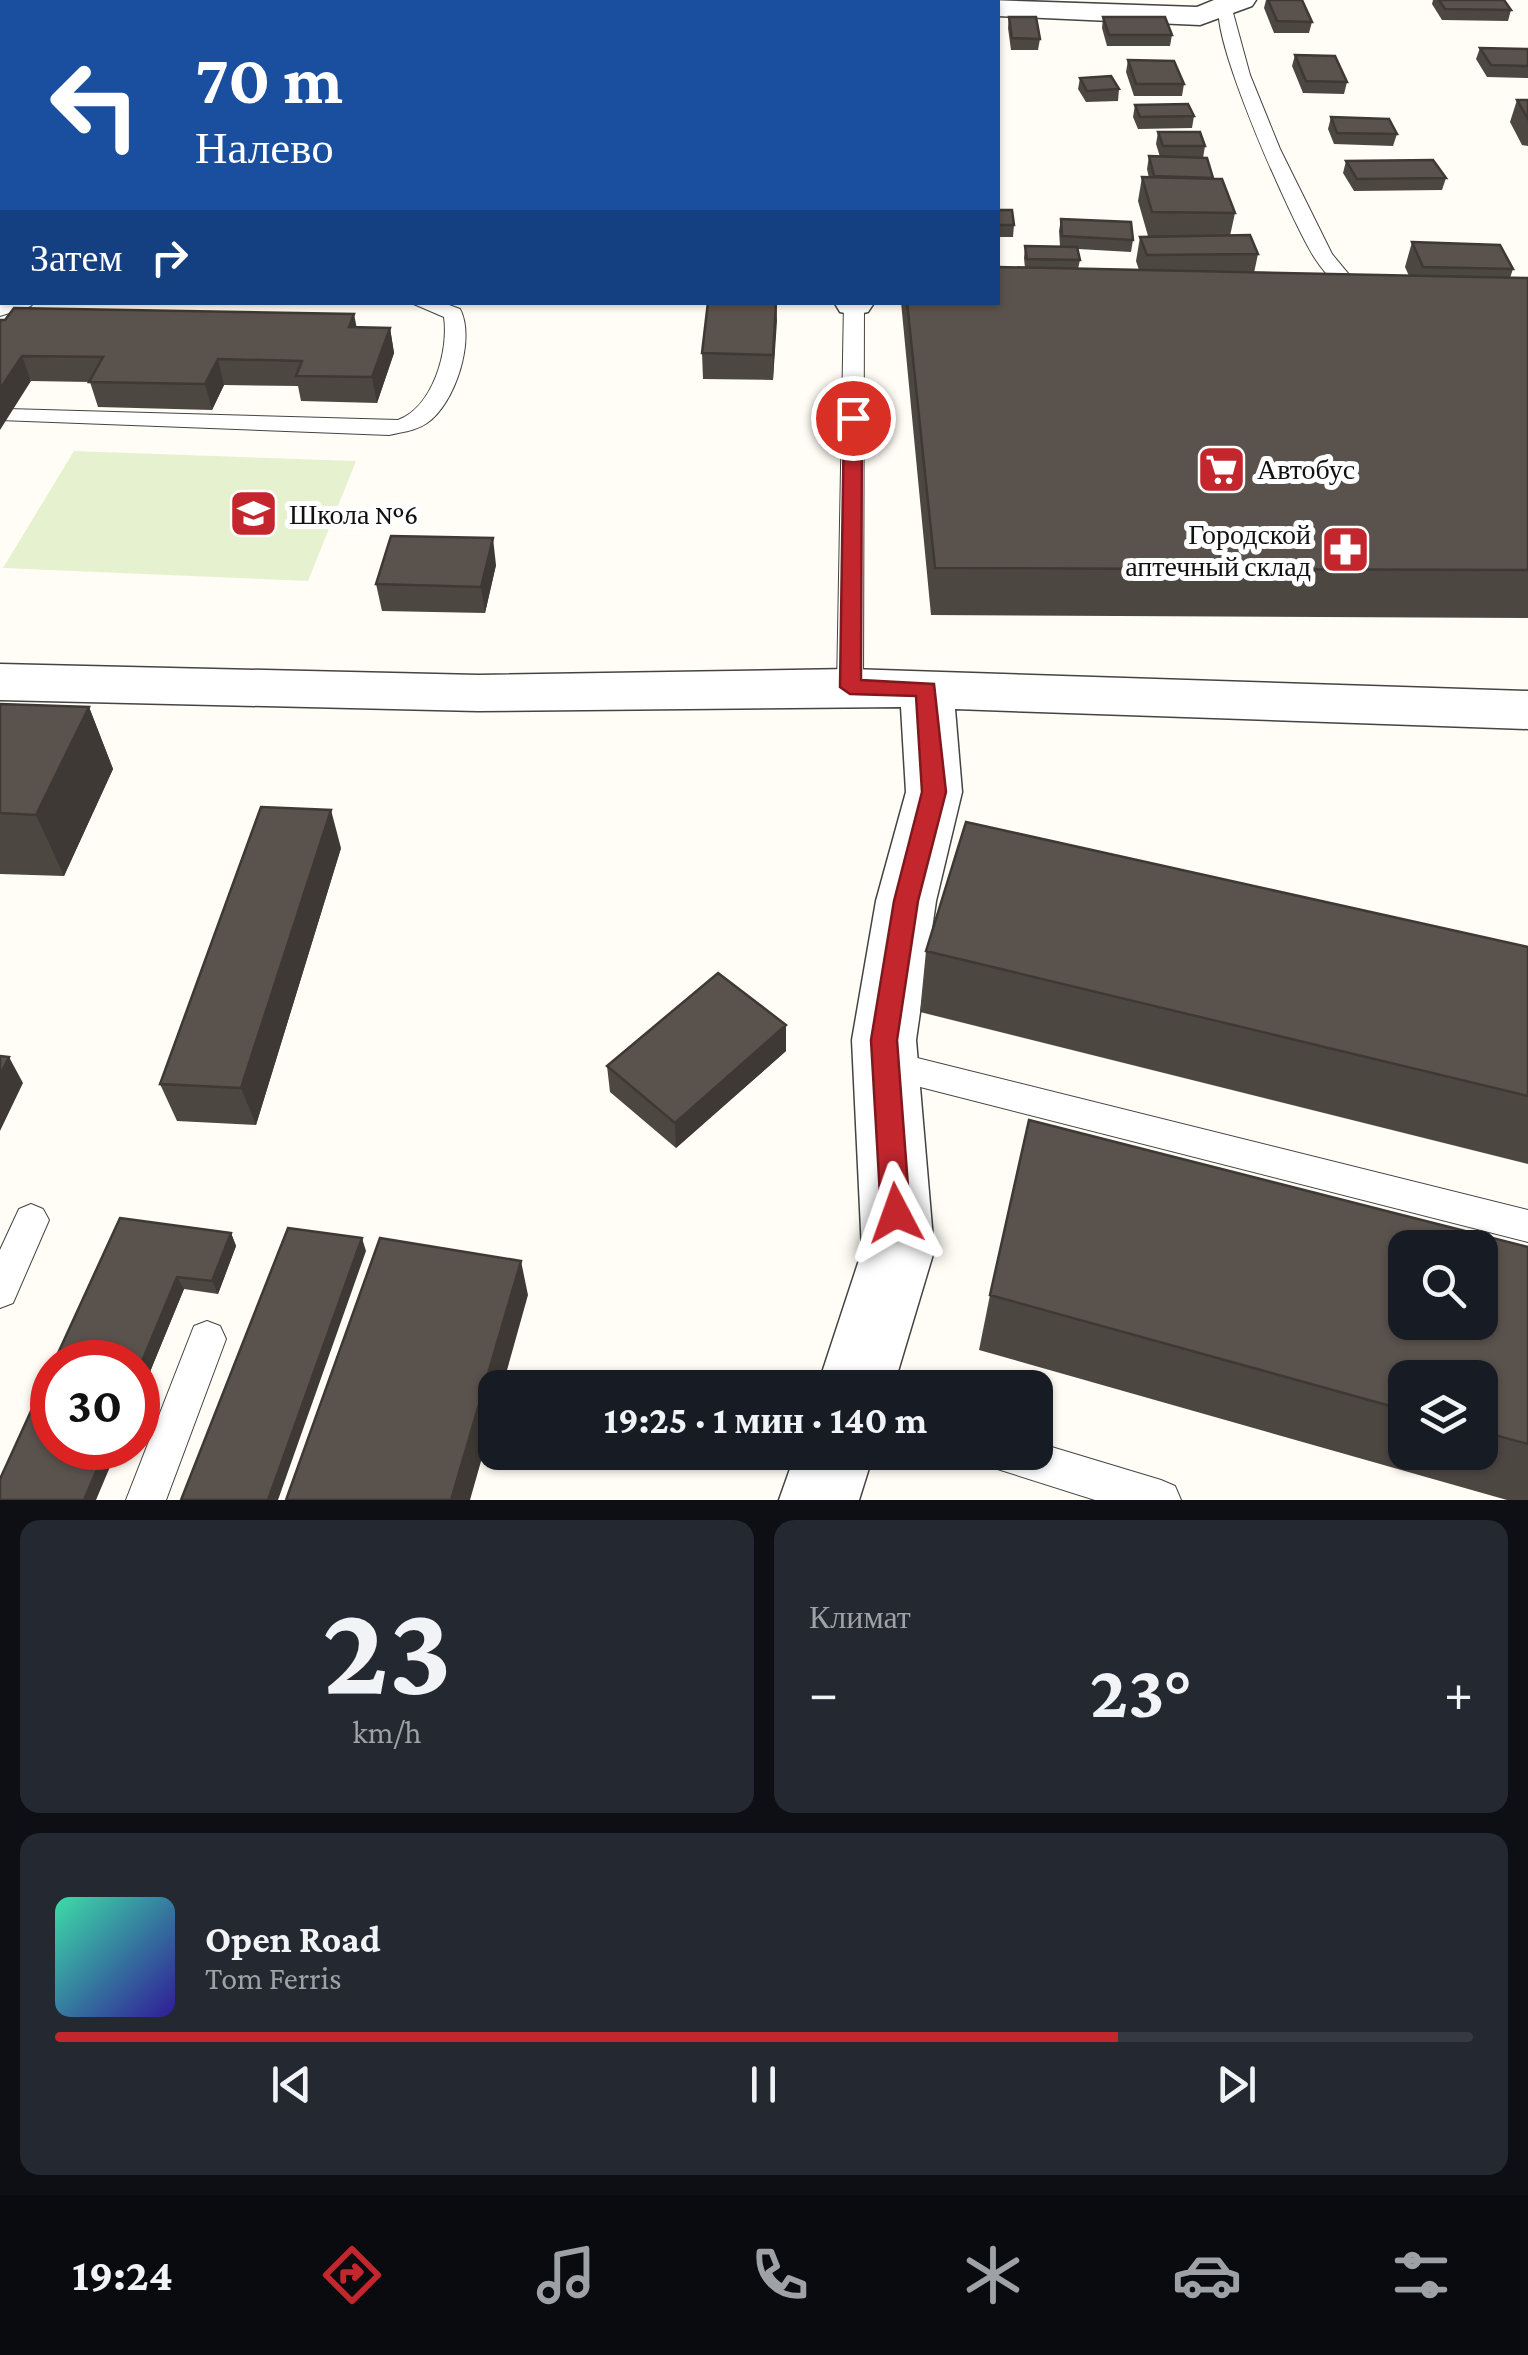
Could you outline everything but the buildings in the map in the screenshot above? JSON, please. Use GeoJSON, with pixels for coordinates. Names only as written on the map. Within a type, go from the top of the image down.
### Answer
{"type":"FeatureCollection","features":[{"type":"Feature","properties":{"kind":"street"},"geometry":{"type":"LineString","coordinates":[[1000,8],[1232,16]]}},
{"type":"Feature","properties":{"kind":"street"},"geometry":{"type":"LineString","coordinates":[[0,682],[478,694],[850,687],[1528,710]]}},
{"type":"Feature","properties":{"kind":"street"},"geometry":{"type":"LineString","coordinates":[[861,1370],[898,1251],[884,1040],[906,901],[934,792],[926,689]]}},
{"type":"Feature","properties":{"kind":"street"},"geometry":{"type":"LineString","coordinates":[[818,1500],[829,1470]]}},
{"type":"Feature","properties":{"kind":"lane"},"geometry":{"type":"LineString","coordinates":[[1232,16],[1271,149],[1323,256],[1344,282],[1390,302]]}},
{"type":"Feature","properties":{"kind":"lane"},"geometry":{"type":"LineString","coordinates":[[8,416],[389,428],[405,424],[420,418],[439,393],[458,326],[452,314],[434,305]]}},
{"type":"Feature","properties":{"kind":"lane"},"geometry":{"type":"LineString","coordinates":[[850,687],[854,305]]}},
{"type":"Feature","properties":{"kind":"lane"},"geometry":{"type":"LineString","coordinates":[[885,1064],[1528,1226]]}},
{"type":"Feature","properties":{"kind":"lane"},"geometry":{"type":"LineString","coordinates":[[0,1291],[31,1220]]}},
{"type":"Feature","properties":{"kind":"lane"},"geometry":{"type":"LineString","coordinates":[[146,1500],[207,1338]]}},
{"type":"Feature","properties":{"kind":"lane"},"geometry":{"type":"LineString","coordinates":[[1053,1467],[1161,1500]]}},
{"type":"Feature","properties":{"kind":"green space"},"geometry":{"type":"Polygon","coordinates":[[[74,451],[356,461],[308,581],[3,568],[74,451]]]}},
{"type":"Feature","properties":{"kind":"place","name":"Автобус"},"geometry":{"type":"Point","coordinates":[1222,469]}},
{"type":"Feature","properties":{"kind":"place","name":"Школа №6"},"geometry":{"type":"Point","coordinates":[254,514]}},
{"type":"Feature","properties":{"kind":"place","name":"Городской аптечный склад"},"geometry":{"type":"Point","coordinates":[1346,550]}},
{"type":"Feature","properties":{"kind":"route"},"geometry":{"type":"LineString","coordinates":[[853,418],[850,687],[926,689],[934,792],[906,901],[884,1040],[896,1213]]}}]}
